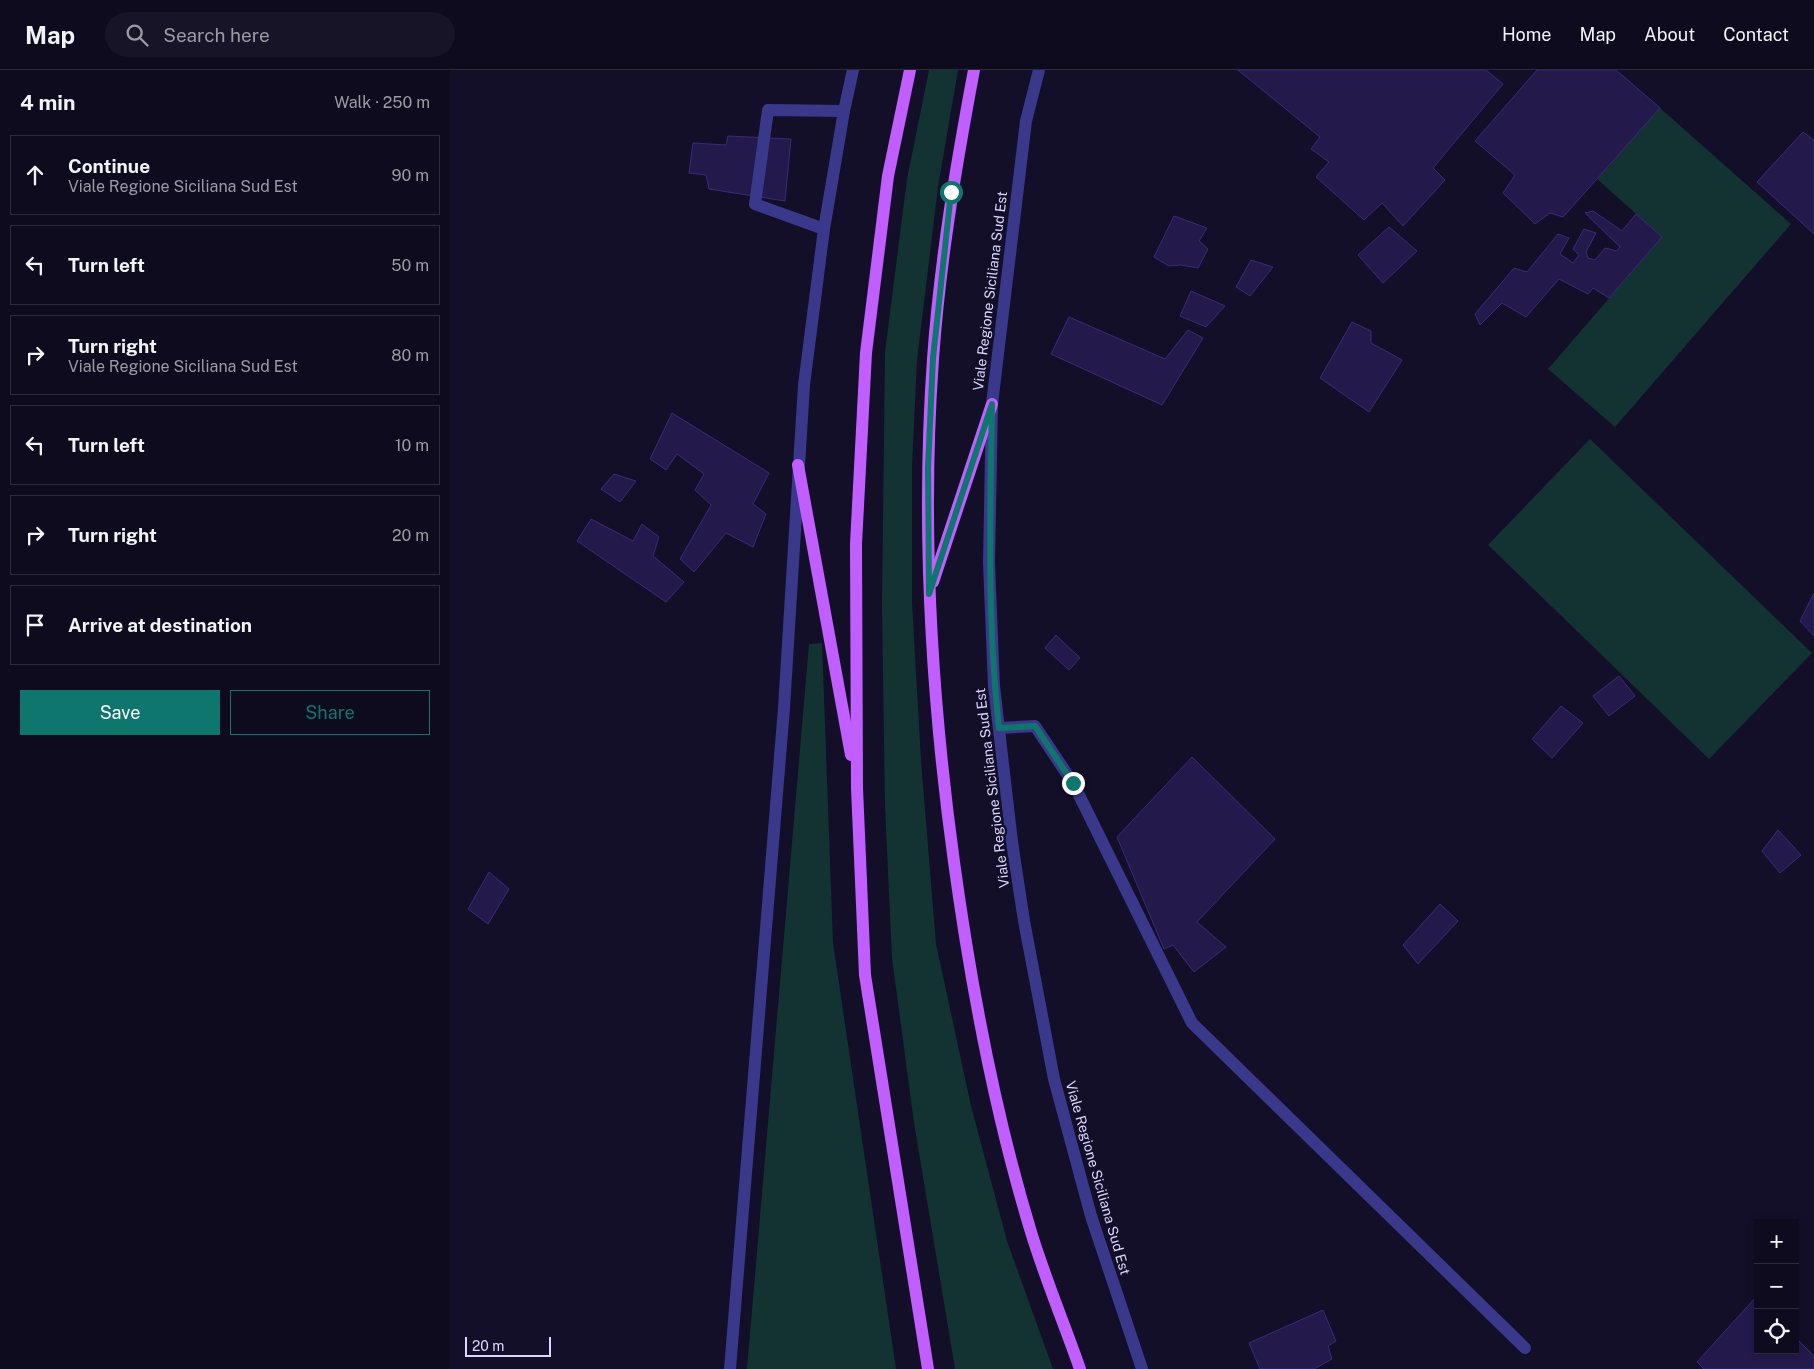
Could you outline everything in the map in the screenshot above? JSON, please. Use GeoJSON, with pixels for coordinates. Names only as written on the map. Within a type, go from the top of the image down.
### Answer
{"type":"FeatureCollection","features":[{"type":"Feature","properties":{"kind":"main road"},"geometry":{"type":"LineString","coordinates":[[910,70],[888,176],[866,353],[856,544],[857,788],[865,975],[928,1369]]}},
{"type":"Feature","properties":{"kind":"main road"},"geometry":{"type":"LineString","coordinates":[[974,70],[951,192],[933,358],[928,468],[929,594],[940,759],[968,958],[996,1098],[1028,1223],[1080,1369]]}},
{"type":"Feature","properties":{"kind":"main road"},"geometry":{"type":"LineString","coordinates":[[929,594],[992,404]]}},
{"type":"Feature","properties":{"kind":"main road"},"geometry":{"type":"LineString","coordinates":[[798,465],[857,788]]}},
{"type":"Feature","properties":{"kind":"street"},"geometry":{"type":"LineString","coordinates":[[730,1369],[784,708],[804,385],[824,229],[844,110],[853,70]]}},
{"type":"Feature","properties":{"kind":"street","name":"Viale Regione Siciliana Sud Est"},"geometry":{"type":"LineString","coordinates":[[1038,70],[1026,121],[992,404],[990,563],[994,686],[1024,921],[1054,1079],[1091,1216],[1142,1369]]}},
{"type":"Feature","properties":{"kind":"street"},"geometry":{"type":"LineString","coordinates":[[824,229],[755,204],[768,110],[844,110]]}},
{"type":"Feature","properties":{"kind":"street"},"geometry":{"type":"LineString","coordinates":[[999,728],[1035,726],[1073,783],[1192,1023],[1524,1348]]}},
{"type":"Feature","properties":{"kind":"green space"},"geometry":{"type":"Polygon","coordinates":[[[929,70],[958,70],[938,187],[917,360],[912,466],[912,603],[921,761],[936,944],[971,1106],[1007,1241],[1053,1369],[955,1369],[914,1123],[892,958],[885,806],[882,605],[885,352],[907,179],[929,70]]]}},
{"type":"Feature","properties":{"kind":"green space"},"geometry":{"type":"Polygon","coordinates":[[[1660,108],[1791,224],[1615,427],[1548,369],[1662,237],[1597,179],[1660,108]]]}},
{"type":"Feature","properties":{"kind":"green space"},"geometry":{"type":"Polygon","coordinates":[[[1590,439],[1812,653],[1709,759],[1488,545],[1590,439]]]}},
{"type":"Feature","properties":{"kind":"green space"},"geometry":{"type":"Polygon","coordinates":[[[822,643],[833,943],[896,1369],[747,1369],[809,644],[822,643]]]}},
{"type":"Feature","properties":{"kind":"building"},"geometry":{"type":"Polygon","coordinates":[[[1238,70],[1486,70],[1503,84],[1433,168],[1445,180],[1403,226],[1382,203],[1364,220],[1316,177],[1329,162],[1311,149],[1320,137],[1238,70]]]}},
{"type":"Feature","properties":{"kind":"building"},"geometry":{"type":"Polygon","coordinates":[[[1537,70],[1616,70],[1660,108],[1563,217],[1550,213],[1535,224],[1503,193],[1515,175],[1475,141],[1537,70]]]}},
{"type":"Feature","properties":{"kind":"building"},"geometry":{"type":"Polygon","coordinates":[[[1803,132],[1814,140],[1814,234],[1757,182],[1803,132]]]}},
{"type":"Feature","properties":{"kind":"building"},"geometry":{"type":"Polygon","coordinates":[[[728,136],[791,139],[785,201],[709,189],[706,175],[689,173],[693,143],[726,145],[728,136]]]}},
{"type":"Feature","properties":{"kind":"building"},"geometry":{"type":"Polygon","coordinates":[[[1593,211],[1622,231],[1636,214],[1662,237],[1609,298],[1593,288],[1588,294],[1559,279],[1526,317],[1502,303],[1480,325],[1475,314],[1514,268],[1527,272],[1558,234],[1569,238],[1560,254],[1573,263],[1579,255],[1573,249],[1584,229],[1596,233],[1586,252],[1588,258],[1595,260],[1605,248],[1617,251],[1620,247],[1585,213],[1593,211]]]}},
{"type":"Feature","properties":{"kind":"building"},"geometry":{"type":"Polygon","coordinates":[[[1174,216],[1207,228],[1199,241],[1208,249],[1198,268],[1181,265],[1169,266],[1154,257],[1174,216]]]}},
{"type":"Feature","properties":{"kind":"building"},"geometry":{"type":"Polygon","coordinates":[[[1389,227],[1417,251],[1383,283],[1358,255],[1389,227]]]}},
{"type":"Feature","properties":{"kind":"building"},"geometry":{"type":"Polygon","coordinates":[[[1251,260],[1273,267],[1250,296],[1236,287],[1251,260]]]}},
{"type":"Feature","properties":{"kind":"building"},"geometry":{"type":"Polygon","coordinates":[[[1191,291],[1225,306],[1206,327],[1180,316],[1191,291]]]}},
{"type":"Feature","properties":{"kind":"building"},"geometry":{"type":"Polygon","coordinates":[[[1069,317],[1165,359],[1188,330],[1203,338],[1162,405],[1051,354],[1069,317]]]}},
{"type":"Feature","properties":{"kind":"building"},"geometry":{"type":"Polygon","coordinates":[[[1352,322],[1371,331],[1371,343],[1402,360],[1369,412],[1320,378],[1352,322]]]}},
{"type":"Feature","properties":{"kind":"building"},"geometry":{"type":"Polygon","coordinates":[[[672,413],[769,473],[753,504],[766,514],[753,547],[726,533],[694,572],[680,559],[711,505],[695,490],[704,474],[677,454],[666,470],[650,459],[672,413]]]}},
{"type":"Feature","properties":{"kind":"building"},"geometry":{"type":"Polygon","coordinates":[[[614,474],[636,481],[620,502],[601,489],[614,474]]]}},
{"type":"Feature","properties":{"kind":"building"},"geometry":{"type":"Polygon","coordinates":[[[591,519],[633,541],[642,524],[659,537],[653,556],[684,582],[666,602],[577,541],[591,519]]]}},
{"type":"Feature","properties":{"kind":"building"},"geometry":{"type":"Polygon","coordinates":[[[1814,593],[1814,636],[1800,621],[1814,593]]]}},
{"type":"Feature","properties":{"kind":"building"},"geometry":{"type":"Polygon","coordinates":[[[1056,635],[1080,658],[1069,670],[1045,648],[1056,635]]]}},
{"type":"Feature","properties":{"kind":"building"},"geometry":{"type":"Polygon","coordinates":[[[1619,676],[1635,696],[1609,716],[1593,696],[1619,676]]]}},
{"type":"Feature","properties":{"kind":"building"},"geometry":{"type":"Polygon","coordinates":[[[1561,706],[1583,723],[1552,758],[1532,739],[1561,706]]]}},
{"type":"Feature","properties":{"kind":"building"},"geometry":{"type":"Polygon","coordinates":[[[1192,757],[1275,839],[1197,922],[1226,947],[1194,972],[1173,945],[1164,949],[1117,837],[1192,757]]]}},
{"type":"Feature","properties":{"kind":"building"},"geometry":{"type":"Polygon","coordinates":[[[1778,830],[1801,855],[1780,873],[1762,851],[1778,830]]]}},
{"type":"Feature","properties":{"kind":"building"},"geometry":{"type":"Polygon","coordinates":[[[489,872],[509,889],[488,924],[468,909],[489,872]]]}},
{"type":"Feature","properties":{"kind":"building"},"geometry":{"type":"Polygon","coordinates":[[[1440,904],[1458,921],[1418,964],[1403,945],[1440,904]]]}},
{"type":"Feature","properties":{"kind":"building"},"geometry":{"type":"Polygon","coordinates":[[[1754,1299],[1754,1354],[1799,1354],[1799,1341],[1814,1356],[1814,1369],[1704,1369],[1697,1362],[1754,1299]]]}},
{"type":"Feature","properties":{"kind":"building"},"geometry":{"type":"Polygon","coordinates":[[[1323,1310],[1336,1341],[1328,1346],[1332,1359],[1314,1369],[1260,1369],[1249,1343],[1323,1310]]]}},
{"type":"Feature","properties":{"kind":"route"},"geometry":{"type":"LineString","coordinates":[[951,192],[933,358],[928,468],[929,594],[992,404],[990,563],[994,686],[999,728],[1035,726],[1073,783]]}}]}
